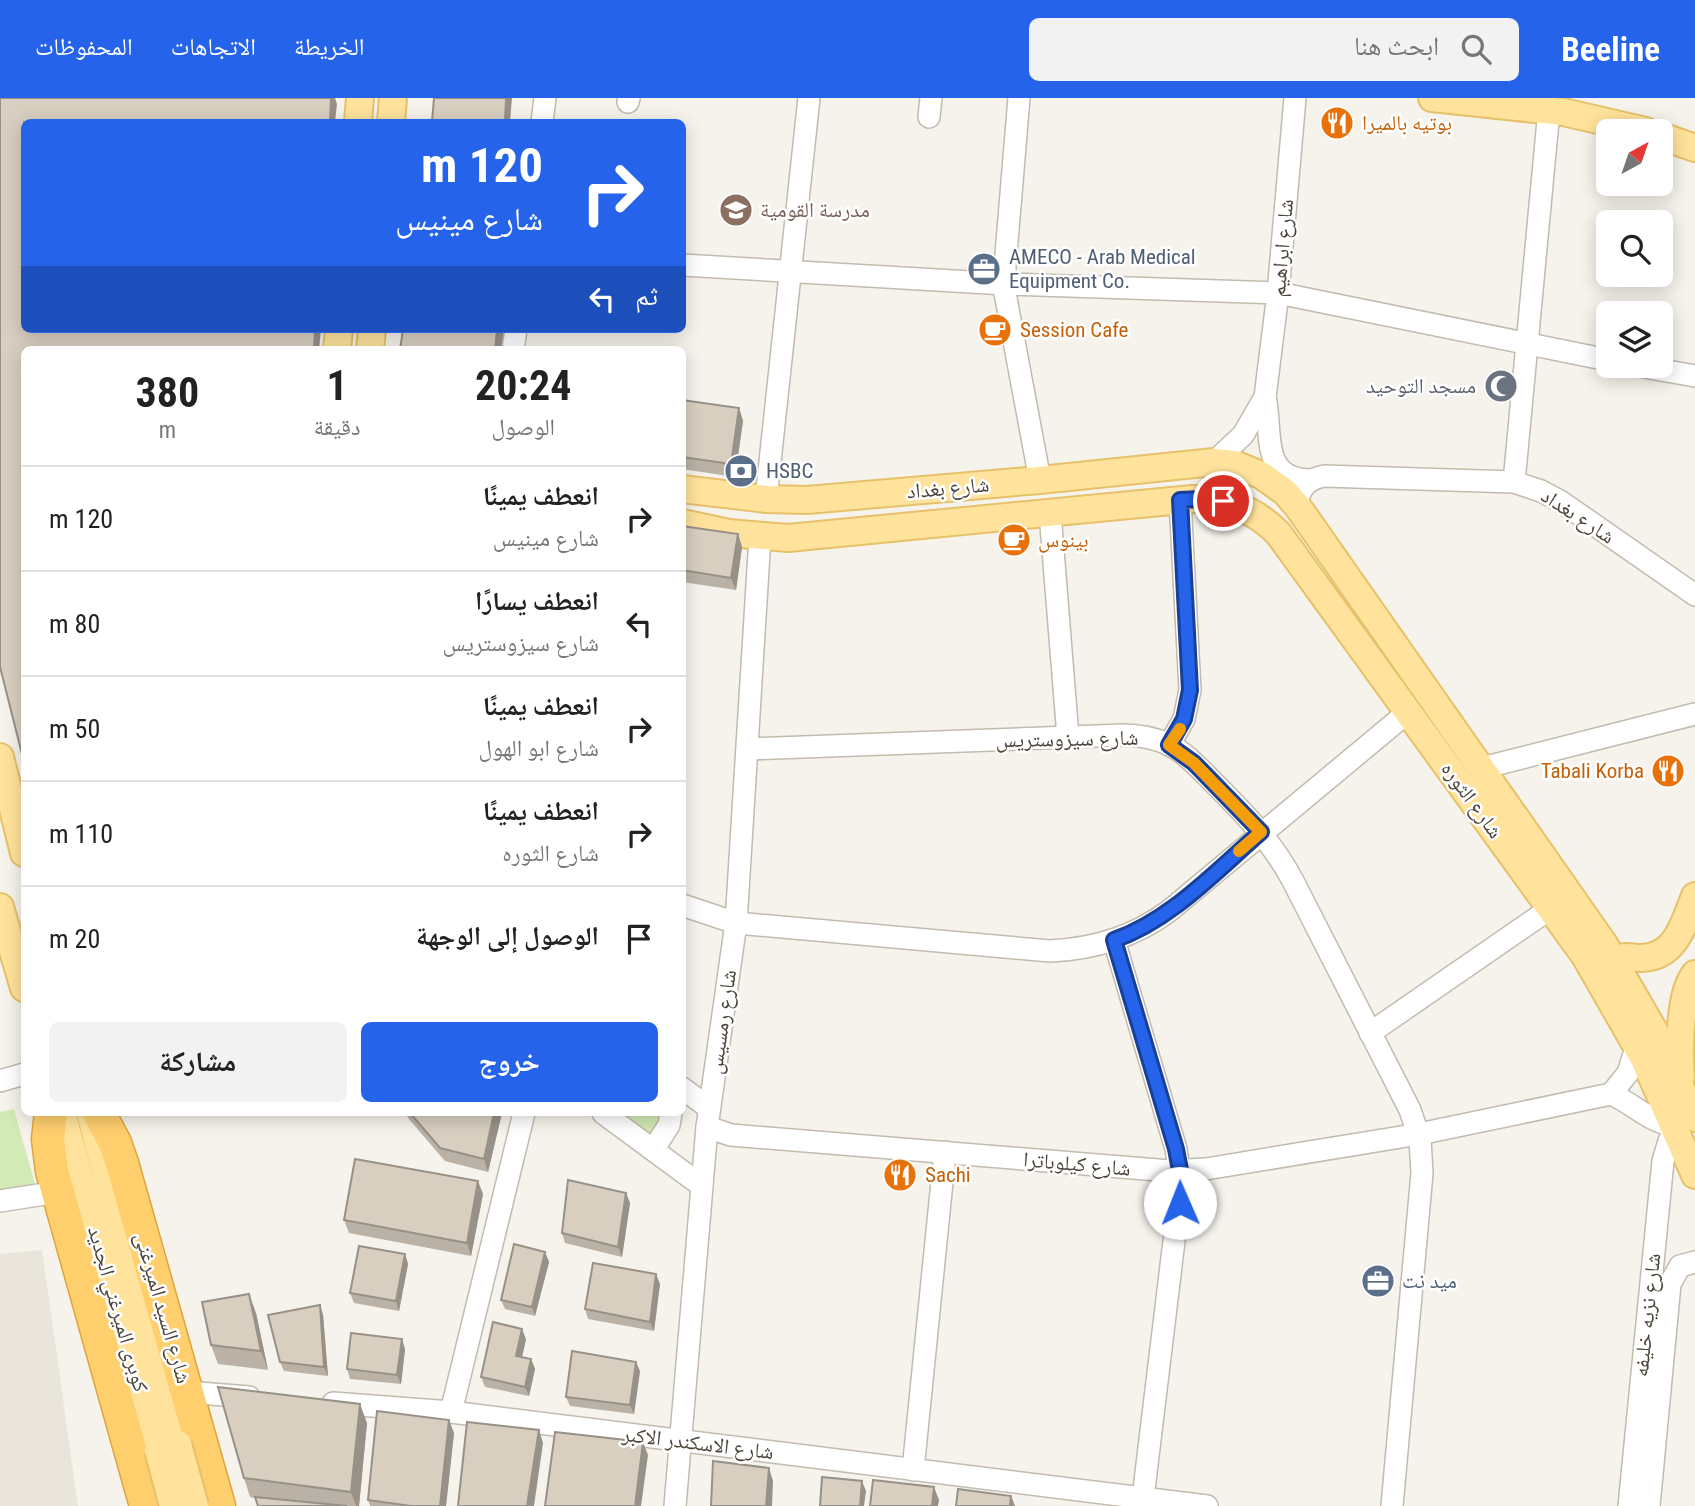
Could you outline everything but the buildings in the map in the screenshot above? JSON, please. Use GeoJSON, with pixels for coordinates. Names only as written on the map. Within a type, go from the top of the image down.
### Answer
{"type":"FeatureCollection","features":[{"type":"Feature","properties":{"kind":"highway"},"geometry":{"type":"LineString","coordinates":[[51,1116],[49,1155],[58,1192],[154,1503],[181,1504],[209,1500]]}},
{"type":"Feature","properties":{"kind":"highway","name":"شارع السيد الميرغنى"},"geometry":{"type":"LineString","coordinates":[[101,1116],[122,1163],[187,1392],[209,1500]]}},
{"type":"Feature","properties":{"kind":"main road"},"geometry":{"type":"LineString","coordinates":[[358,119],[360,98]]}},
{"type":"Feature","properties":{"kind":"main road"},"geometry":{"type":"LineString","coordinates":[[391,119],[393,98]]}},
{"type":"Feature","properties":{"kind":"main road"},"geometry":{"type":"LineString","coordinates":[[1432,98],[1549,110],[1600,119]]}},
{"type":"Feature","properties":{"kind":"main road"},"geometry":{"type":"LineString","coordinates":[[1673,140],[1695,148]]}},
{"type":"Feature","properties":{"kind":"main road","name":"شارع بغداد"},"geometry":{"type":"LineString","coordinates":[[686,489],[765,499],[807,500],[1214,462]]}},
{"type":"Feature","properties":{"kind":"main road","name":"شارع الثوره"},"geometry":{"type":"LineString","coordinates":[[1214,462],[1243,467],[1261,475],[1285,492],[1298,507],[1615,961],[1683,1089]]}},
{"type":"Feature","properties":{"kind":"main road","name":"شارع الثوره"},"geometry":{"type":"LineString","coordinates":[[1180,500],[1212,499],[1233,504],[1253,513],[1270,526],[1590,965],[1682,1124],[1695,1175]]}},
{"type":"Feature","properties":{"kind":"main road","name":"شارع بغداد"},"geometry":{"type":"LineString","coordinates":[[686,524],[760,537],[797,538],[1180,500]]}},
{"type":"Feature","properties":{"kind":"main road"},"geometry":{"type":"LineString","coordinates":[[0,757],[21,841]]}},
{"type":"Feature","properties":{"kind":"main road"},"geometry":{"type":"LineString","coordinates":[[1615,961],[1623,956],[1647,957],[1666,950],[1679,935],[1695,896]]}},
{"type":"Feature","properties":{"kind":"main road"},"geometry":{"type":"LineString","coordinates":[[0,906],[21,978]]}},
{"type":"Feature","properties":{"kind":"main road"},"geometry":{"type":"LineString","coordinates":[[1682,1124],[1680,1044],[1686,990],[1695,974]]}},
{"type":"Feature","properties":{"kind":"main road"},"geometry":{"type":"LineString","coordinates":[[1695,996],[1695,1064]]}},
{"type":"Feature","properties":{"kind":"main road","name":"كوبرى الميرغني الجديد"},"geometry":{"type":"LineString","coordinates":[[63,1116],[154,1503]]}},
{"type":"Feature","properties":{"kind":"main road","name":"كوبرى الميرغني الجديد"},"geometry":{"type":"LineString","coordinates":[[91,1116],[209,1500]]}},
{"type":"Feature","properties":{"kind":"street"},"geometry":{"type":"LineString","coordinates":[[542,119],[545,98]]}},
{"type":"Feature","properties":{"kind":"street"},"geometry":{"type":"LineString","coordinates":[[765,499],[808,98]]}},
{"type":"Feature","properties":{"kind":"street"},"geometry":{"type":"LineString","coordinates":[[1019,98],[1005,284],[1006,303],[1041,480]]}},
{"type":"Feature","properties":{"kind":"street","name":"شارع ابراهيم"},"geometry":{"type":"LineString","coordinates":[[1295,98],[1278,293],[1265,397],[1269,448],[1273,459],[1289,475],[1311,480]]}},
{"type":"Feature","properties":{"kind":"street"},"geometry":{"type":"LineString","coordinates":[[1514,482],[1549,110]]}},
{"type":"Feature","properties":{"kind":"street"},"geometry":{"type":"LineString","coordinates":[[686,265],[1005,284],[1278,293],[1596,358]]}},
{"type":"Feature","properties":{"kind":"street"},"geometry":{"type":"LineString","coordinates":[[1673,372],[1695,376]]}},
{"type":"Feature","properties":{"kind":"street","name":"شارع ابراهيم"},"geometry":{"type":"LineString","coordinates":[[1214,462],[1246,431],[1265,397]]}},
{"type":"Feature","properties":{"kind":"street","name":"شارع بغداد"},"geometry":{"type":"LineString","coordinates":[[1311,480],[1324,476],[1514,482],[1554,498],[1695,595]]}},
{"type":"Feature","properties":{"kind":"street"},"geometry":{"type":"LineString","coordinates":[[1298,507],[1299,494],[1311,480]]}},
{"type":"Feature","properties":{"kind":"street"},"geometry":{"type":"LineString","coordinates":[[1169,745],[1184,719],[1190,690],[1180,500]]}},
{"type":"Feature","properties":{"kind":"street"},"geometry":{"type":"LineString","coordinates":[[1050,513],[1068,737]]}},
{"type":"Feature","properties":{"kind":"street","name":"شارع رمسيس"},"geometry":{"type":"LineString","coordinates":[[675,1506],[708,1117],[736,923],[760,537]]}},
{"type":"Feature","properties":{"kind":"street"},"geometry":{"type":"LineString","coordinates":[[686,906],[736,923],[1050,951],[1087,947],[1114,940],[1139,930],[1162,916],[1408,712]]}},
{"type":"Feature","properties":{"kind":"street"},"geometry":{"type":"LineString","coordinates":[[1482,768],[1695,714]]}},
{"type":"Feature","properties":{"kind":"street","name":"شارع سيزوستريس"},"geometry":{"type":"LineString","coordinates":[[747,749],[1132,735],[1151,738],[1169,745],[1194,763],[1261,832],[1287,871],[1410,1110],[1419,1134],[1422,1172],[1392,1506]]}},
{"type":"Feature","properties":{"kind":"street"},"geometry":{"type":"LineString","coordinates":[[1370,1033],[1551,908]]}},
{"type":"Feature","properties":{"kind":"street"},"geometry":{"type":"LineString","coordinates":[[1114,940],[1174,1141],[1180,1170],[1179,1209],[1142,1503]]}},
{"type":"Feature","properties":{"kind":"street"},"geometry":{"type":"LineString","coordinates":[[1637,1045],[1628,1073],[1611,1094],[1654,1120],[1682,1124]]}},
{"type":"Feature","properties":{"kind":"street"},"geometry":{"type":"LineString","coordinates":[[0,1081],[21,1075]]}},
{"type":"Feature","properties":{"kind":"street"},"geometry":{"type":"LineString","coordinates":[[686,1092],[708,1117]]}},
{"type":"Feature","properties":{"kind":"street","name":"شارع كيلوباترا"},"geometry":{"type":"LineString","coordinates":[[708,1117],[732,1135],[1180,1170],[1206,1169],[1419,1134],[1611,1094]]}},
{"type":"Feature","properties":{"kind":"street"},"geometry":{"type":"LineString","coordinates":[[451,1412],[523,1116]]}},
{"type":"Feature","properties":{"kind":"street"},"geometry":{"type":"LineString","coordinates":[[607,1116],[702,1186]]}},
{"type":"Feature","properties":{"kind":"street"},"geometry":{"type":"LineString","coordinates":[[653,1150],[669,1125],[670,1116]]}},
{"type":"Feature","properties":{"kind":"street","name":"شارع نزيه خليفه"},"geometry":{"type":"LineString","coordinates":[[1648,1506],[1642,1473],[1663,1161],[1668,1141],[1682,1124]]}},
{"type":"Feature","properties":{"kind":"street"},"geometry":{"type":"LineString","coordinates":[[913,1470],[945,1153]]}},
{"type":"Feature","properties":{"kind":"street"},"geometry":{"type":"LineString","coordinates":[[0,1201],[58,1192]]}},
{"type":"Feature","properties":{"kind":"street","name":"شارع نزيه خليفه"},"geometry":{"type":"LineString","coordinates":[[1629,1506],[1642,1473],[1670,1284],[1681,1266],[1695,1262]]}},
{"type":"Feature","properties":{"kind":"street"},"geometry":{"type":"LineString","coordinates":[[187,1392],[270,1398]]}},
{"type":"Feature","properties":{"kind":"street","name":"شارع الاسكندر الاكبر"},"geometry":{"type":"LineString","coordinates":[[312,1401],[451,1412],[913,1470],[1142,1503],[1207,1506]]}},
{"type":"Feature","properties":{"kind":"shaded area"},"geometry":{"type":"Polygon","coordinates":[[[42,1250],[78,1506],[0,1506],[0,1254],[42,1250]]]}},
{"type":"Feature","properties":{"kind":"green space"},"geometry":{"type":"Polygon","coordinates":[[[14,1109],[36,1188],[0,1193],[0,1112],[14,1109]]]}},
{"type":"Feature","properties":{"kind":"green space"},"geometry":{"type":"Polygon","coordinates":[[[619,1116],[663,1116],[655,1132],[645,1134],[619,1116]]]}},
{"type":"Feature","properties":{"kind":"slow traffic"},"geometry":{"type":"LineString","coordinates":[[1180,729],[1169,745],[1194,763],[1261,832],[1239,851]]}},
{"type":"Feature","properties":{"kind":"place","name":"بوتيه بالميرا"},"geometry":{"type":"Point","coordinates":[1337,123]}},
{"type":"Feature","properties":{"kind":"place","name":"مدرسة القومية"},"geometry":{"type":"Point","coordinates":[736,210]}},
{"type":"Feature","properties":{"kind":"place","name":"AMECO - Arab Medical Equipment Co."},"geometry":{"type":"Point","coordinates":[984,269]}},
{"type":"Feature","properties":{"kind":"place","name":"Session Cafe"},"geometry":{"type":"Point","coordinates":[995,330]}},
{"type":"Feature","properties":{"kind":"place","name":"مسجد التوحيد"},"geometry":{"type":"Point","coordinates":[1501,386]}},
{"type":"Feature","properties":{"kind":"place","name":"HSBC"},"geometry":{"type":"Point","coordinates":[741,471]}},
{"type":"Feature","properties":{"kind":"place","name":"بينوس"},"geometry":{"type":"Point","coordinates":[1014,540]}},
{"type":"Feature","properties":{"kind":"place","name":"Tabali Korba"},"geometry":{"type":"Point","coordinates":[1668,771]}},
{"type":"Feature","properties":{"kind":"place","name":"Sachi"},"geometry":{"type":"Point","coordinates":[900,1175]}},
{"type":"Feature","properties":{"kind":"place","name":"ميد نت"},"geometry":{"type":"Point","coordinates":[1378,1281]}},
{"type":"Feature","properties":{"kind":"route"},"geometry":{"type":"LineString","coordinates":[[1180,1203],[1180,1170],[1176,1149],[1114,940],[1139,930],[1162,916],[1261,832],[1194,763],[1169,745],[1184,719],[1190,690],[1180,500],[1223,501]]}}]}
